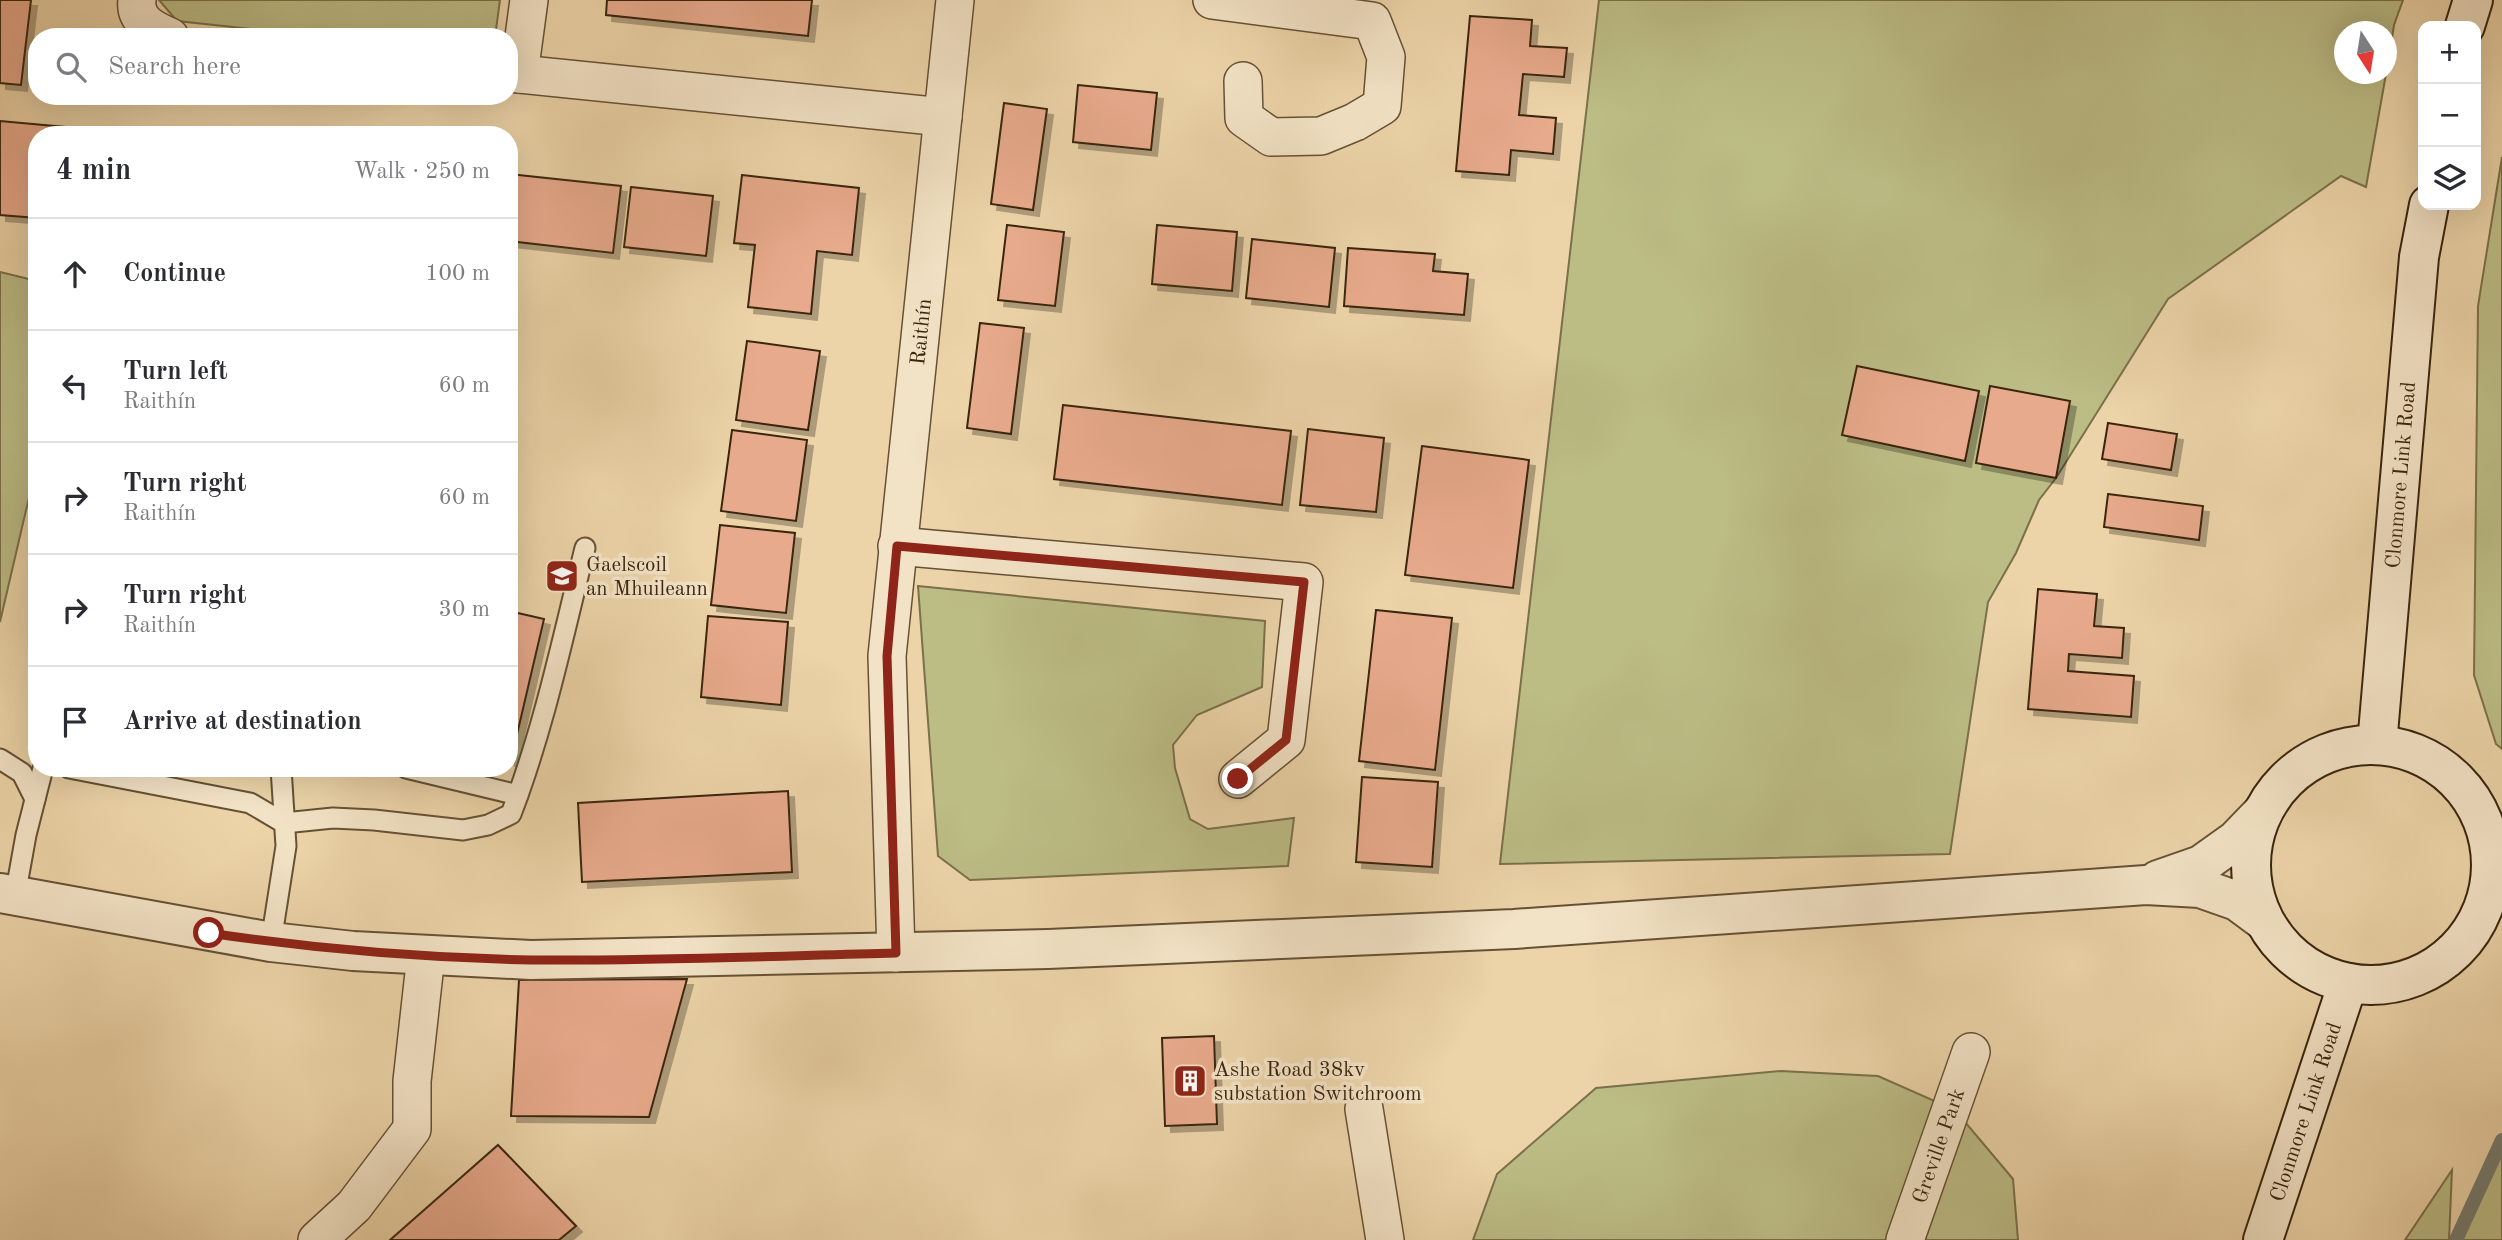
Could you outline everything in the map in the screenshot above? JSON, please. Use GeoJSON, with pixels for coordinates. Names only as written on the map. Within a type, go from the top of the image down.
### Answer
{"type":"FeatureCollection","features":[{"type":"Feature","properties":{"kind":"street"},"geometry":{"type":"LineString","coordinates":[[137,0],[136,6],[148,28]]}},
{"type":"Feature","properties":{"kind":"street"},"geometry":{"type":"LineString","coordinates":[[518,54],[529,0]]}},
{"type":"Feature","properties":{"kind":"street","name":"Raithín"},"geometry":{"type":"LineString","coordinates":[[896,953],[887,656],[955,0]]}},
{"type":"Feature","properties":{"kind":"street"},"geometry":{"type":"LineString","coordinates":[[1212,0],[1372,21],[1386,57],[1382,106],[1355,122],[1321,136],[1271,137],[1244,118],[1243,81]]}},
{"type":"Feature","properties":{"kind":"street"},"geometry":{"type":"LineString","coordinates":[[2467,21],[2473,0]]}},
{"type":"Feature","properties":{"kind":"street"},"geometry":{"type":"LineString","coordinates":[[518,73],[943,117]]}},
{"type":"Feature","properties":{"kind":"street","name":"Clonmore Link Road"},"geometry":{"type":"LineString","coordinates":[[2377,745],[2419,257],[2428,210]]}},
{"type":"Feature","properties":{"kind":"street"},"geometry":{"type":"LineString","coordinates":[[897,546],[1304,582],[1286,740],[1238,779]]}},
{"type":"Feature","properties":{"kind":"street"},"geometry":{"type":"LineString","coordinates":[[2146,884],[2201,865],[2236,840],[2263,812],[2283,783],[2310,761],[2343,748],[2377,745],[2414,753],[2447,772],[2473,801],[2488,835],[2497,873],[2474,926],[2445,960],[2415,977],[2382,985],[2348,983],[2314,971],[2285,950],[2264,921],[2254,895],[2251,867],[2254,839],[2263,812]]}},
{"type":"Feature","properties":{"kind":"street"},"geometry":{"type":"LineString","coordinates":[[8,895],[271,942],[426,956],[531,960],[896,953],[1514,929],[2146,884],[2200,888],[2237,901],[2264,921]]}},
{"type":"Feature","properties":{"kind":"street"},"geometry":{"type":"LineString","coordinates":[[317,1240],[354,1206],[412,1129],[412,1080],[426,956]]}},
{"type":"Feature","properties":{"kind":"street","name":"Clonmore Link Road"},"geometry":{"type":"LineString","coordinates":[[2263,1240],[2348,983]]}},
{"type":"Feature","properties":{"kind":"street","name":"Greville Park"},"geometry":{"type":"LineString","coordinates":[[1905,1240],[1971,1052]]}},
{"type":"Feature","properties":{"kind":"street"},"geometry":{"type":"LineString","coordinates":[[1364,1109],[1385,1240]]}},
{"type":"Feature","properties":{"kind":"lane"},"geometry":{"type":"LineString","coordinates":[[114,777],[250,803],[284,823],[333,818],[463,830],[488,825],[511,814],[554,676],[585,548]]}},
{"type":"Feature","properties":{"kind":"lane"},"geometry":{"type":"LineString","coordinates":[[0,759],[28,777]]}},
{"type":"Feature","properties":{"kind":"lane"},"geometry":{"type":"LineString","coordinates":[[271,942],[286,846],[281,777]]}},
{"type":"Feature","properties":{"kind":"lane"},"geometry":{"type":"LineString","coordinates":[[443,777],[518,795]]}},
{"type":"Feature","properties":{"kind":"lane"},"geometry":{"type":"LineString","coordinates":[[8,895],[39,784]]}},
{"type":"Feature","properties":{"kind":"green space"},"geometry":{"type":"Polygon","coordinates":[[[159,0],[500,0],[496,28],[242,28],[177,21],[159,0]]]}},
{"type":"Feature","properties":{"kind":"green space"},"geometry":{"type":"Polygon","coordinates":[[[1599,0],[2403,0],[2395,21],[2334,21],[2334,84],[2384,84],[2366,187],[2341,176],[2168,299],[2056,478],[2039,500],[2016,553],[1988,602],[1950,854],[1500,864],[1599,0]]]}},
{"type":"Feature","properties":{"kind":"green space"},"geometry":{"type":"Polygon","coordinates":[[[2502,157],[2502,749],[2496,744],[2474,675],[2478,306],[2502,157]]]}},
{"type":"Feature","properties":{"kind":"green space"},"geometry":{"type":"Polygon","coordinates":[[[0,272],[28,279],[28,502],[0,622],[0,272]]]}},
{"type":"Feature","properties":{"kind":"green space"},"geometry":{"type":"Polygon","coordinates":[[[918,586],[1265,621],[1262,687],[1197,715],[1173,745],[1175,768],[1190,819],[1208,829],[1294,818],[1288,866],[970,880],[938,856],[918,586]]]}},
{"type":"Feature","properties":{"kind":"green space"},"geometry":{"type":"Polygon","coordinates":[[[1781,1071],[1878,1076],[1955,1110],[2013,1179],[2018,1240],[1473,1240],[1497,1174],[1596,1088],[1781,1071]]]}},
{"type":"Feature","properties":{"kind":"green space"},"geometry":{"type":"Polygon","coordinates":[[[2502,1140],[2502,1240],[2456,1240],[2496,1154],[2502,1140]]]}},
{"type":"Feature","properties":{"kind":"green space"},"geometry":{"type":"Polygon","coordinates":[[[2452,1170],[2449,1240],[2405,1240],[2452,1170]]]}},
{"type":"Feature","properties":{"kind":"building"},"geometry":{"type":"Polygon","coordinates":[[[0,0],[31,0],[21,85],[0,83],[0,0]]]}},
{"type":"Feature","properties":{"kind":"building"},"geometry":{"type":"Polygon","coordinates":[[[607,0],[812,0],[808,36],[606,15],[607,0]]]}},
{"type":"Feature","properties":{"kind":"building"},"geometry":{"type":"Polygon","coordinates":[[[1470,16],[1532,20],[1530,46],[1567,48],[1564,77],[1523,74],[1519,115],[1556,118],[1553,154],[1511,150],[1509,175],[1456,171],[1470,16]]]}},
{"type":"Feature","properties":{"kind":"building"},"geometry":{"type":"Polygon","coordinates":[[[1078,85],[1157,93],[1151,150],[1073,142],[1078,85]]]}},
{"type":"Feature","properties":{"kind":"building"},"geometry":{"type":"Polygon","coordinates":[[[1004,103],[1047,109],[1033,210],[991,204],[1004,103]]]}},
{"type":"Feature","properties":{"kind":"building"},"geometry":{"type":"Polygon","coordinates":[[[0,121],[54,126],[28,126],[28,217],[0,215],[0,121]]]}},
{"type":"Feature","properties":{"kind":"building"},"geometry":{"type":"Polygon","coordinates":[[[518,175],[621,186],[613,253],[518,242],[518,175]]]}},
{"type":"Feature","properties":{"kind":"building"},"geometry":{"type":"Polygon","coordinates":[[[742,175],[859,188],[852,255],[817,251],[811,314],[748,307],[755,245],[734,243],[742,175]]]}},
{"type":"Feature","properties":{"kind":"building"},"geometry":{"type":"Polygon","coordinates":[[[631,187],[713,196],[706,256],[624,247],[631,187]]]}},
{"type":"Feature","properties":{"kind":"building"},"geometry":{"type":"Polygon","coordinates":[[[1007,225],[1064,232],[1055,306],[998,300],[1007,225]]]}},
{"type":"Feature","properties":{"kind":"building"},"geometry":{"type":"Polygon","coordinates":[[[1157,225],[1237,232],[1232,291],[1152,284],[1157,225]]]}},
{"type":"Feature","properties":{"kind":"building"},"geometry":{"type":"Polygon","coordinates":[[[1252,239],[1335,248],[1329,307],[1246,298],[1252,239]]]}},
{"type":"Feature","properties":{"kind":"building"},"geometry":{"type":"Polygon","coordinates":[[[1348,248],[1435,254],[1433,271],[1468,274],[1464,315],[1344,306],[1348,248]]]}},
{"type":"Feature","properties":{"kind":"building"},"geometry":{"type":"Polygon","coordinates":[[[980,323],[1024,328],[1011,434],[967,428],[980,323]]]}},
{"type":"Feature","properties":{"kind":"building"},"geometry":{"type":"Polygon","coordinates":[[[747,341],[820,351],[808,430],[736,420],[747,341]]]}},
{"type":"Feature","properties":{"kind":"building"},"geometry":{"type":"Polygon","coordinates":[[[1857,366],[1979,391],[1965,461],[1842,435],[1857,366]]]}},
{"type":"Feature","properties":{"kind":"building"},"geometry":{"type":"Polygon","coordinates":[[[1990,386],[2070,401],[2056,478],[1976,463],[1990,386]]]}},
{"type":"Feature","properties":{"kind":"building"},"geometry":{"type":"Polygon","coordinates":[[[1063,405],[1291,431],[1282,505],[1054,479],[1063,405]]]}},
{"type":"Feature","properties":{"kind":"building"},"geometry":{"type":"Polygon","coordinates":[[[2108,423],[2177,434],[2171,470],[2102,459],[2108,423]]]}},
{"type":"Feature","properties":{"kind":"building"},"geometry":{"type":"Polygon","coordinates":[[[1308,429],[1384,438],[1376,512],[1300,505],[1308,429]]]}},
{"type":"Feature","properties":{"kind":"building"},"geometry":{"type":"Polygon","coordinates":[[[732,430],[807,440],[796,521],[721,511],[732,430]]]}},
{"type":"Feature","properties":{"kind":"building"},"geometry":{"type":"Polygon","coordinates":[[[1422,446],[1529,460],[1513,588],[1405,575],[1422,446]]]}},
{"type":"Feature","properties":{"kind":"building"},"geometry":{"type":"Polygon","coordinates":[[[2108,494],[2203,506],[2199,540],[2104,527],[2108,494]]]}},
{"type":"Feature","properties":{"kind":"building"},"geometry":{"type":"Polygon","coordinates":[[[720,525],[795,533],[786,613],[711,605],[720,525]]]}},
{"type":"Feature","properties":{"kind":"building"},"geometry":{"type":"Polygon","coordinates":[[[2038,589],[2097,594],[2094,626],[2124,628],[2122,658],[2069,654],[2068,671],[2134,676],[2131,717],[2028,709],[2038,589]]]}},
{"type":"Feature","properties":{"kind":"building"},"geometry":{"type":"Polygon","coordinates":[[[1376,610],[1452,618],[1435,770],[1359,761],[1376,610]]]}},
{"type":"Feature","properties":{"kind":"building"},"geometry":{"type":"Polygon","coordinates":[[[518,613],[544,619],[518,730],[518,613]]]}},
{"type":"Feature","properties":{"kind":"building"},"geometry":{"type":"Polygon","coordinates":[[[708,616],[788,622],[781,705],[701,697],[708,616]]]}},
{"type":"Feature","properties":{"kind":"building"},"geometry":{"type":"Polygon","coordinates":[[[1362,777],[1438,782],[1432,867],[1356,862],[1362,777]]]}},
{"type":"Feature","properties":{"kind":"building"},"geometry":{"type":"Polygon","coordinates":[[[788,791],[792,872],[582,882],[578,803],[788,791]]]}},
{"type":"Feature","properties":{"kind":"building"},"geometry":{"type":"Polygon","coordinates":[[[687,979],[649,1117],[511,1116],[519,980],[687,979]]]}},
{"type":"Feature","properties":{"kind":"building","name":"Ashe Road 38kv substation Switchroom"},"geometry":{"type":"Polygon","coordinates":[[[1214,1036],[1217,1124],[1165,1126],[1162,1038],[1214,1036]]]}},
{"type":"Feature","properties":{"kind":"building"},"geometry":{"type":"Polygon","coordinates":[[[498,1145],[576,1226],[559,1240],[390,1240],[498,1145]]]}},
{"type":"Feature","properties":{"kind":"waterway"},"geometry":{"type":"LineString","coordinates":[[2456,1240],[2502,1140]]}},
{"type":"Feature","properties":{"kind":"place","name":"Gaelscoil an Mhuileann"},"geometry":{"type":"Point","coordinates":[562,576]}},
{"type":"Feature","properties":{"kind":"place","name":"Ashe Road 38kv substation Switchroom"},"geometry":{"type":"Point","coordinates":[1190,1081]}},
{"type":"Feature","properties":{"kind":"route"},"geometry":{"type":"LineString","coordinates":[[209,933],[353,951],[531,960],[896,953],[887,656],[897,546],[1304,582],[1286,740],[1238,779]]}}]}
